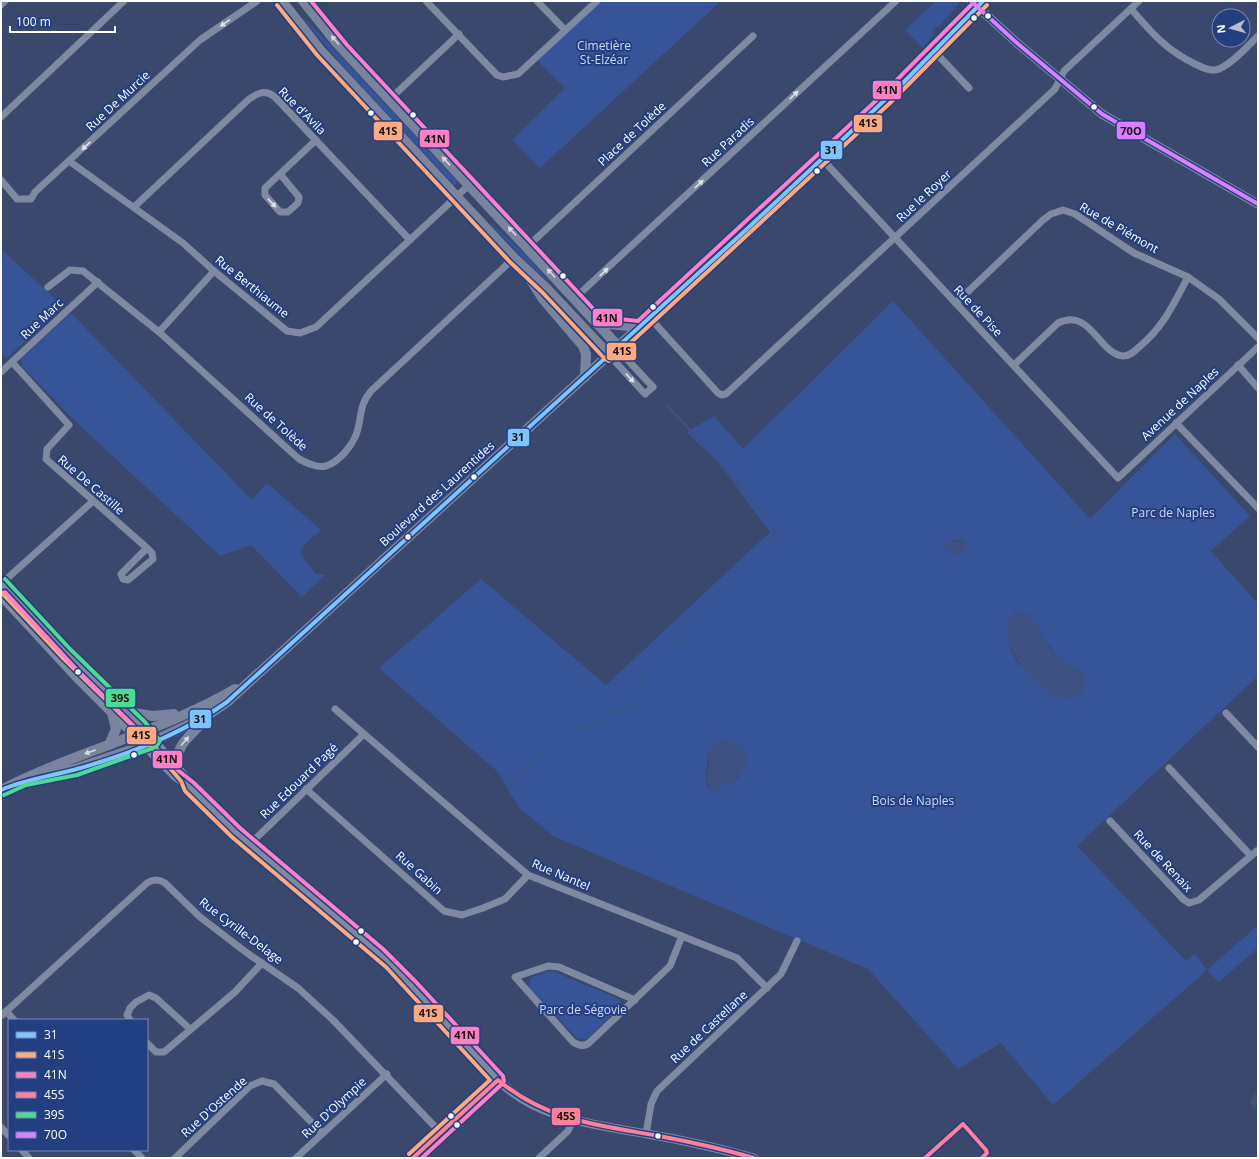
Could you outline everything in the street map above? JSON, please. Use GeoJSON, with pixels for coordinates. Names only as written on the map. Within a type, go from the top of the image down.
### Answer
{"type":"FeatureCollection","features":[{"type":"Feature","properties":{"kind":"main road"},"geometry":{"type":"LineString","coordinates":[[282,1],[321,51],[518,261],[547,288],[609,355]]}},
{"type":"Feature","properties":{"kind":"main road"},"geometry":{"type":"LineString","coordinates":[[303,1],[335,41],[618,346]]}},
{"type":"Feature","properties":{"kind":"main road","name":"Boulevard des Laurentides"},"geometry":{"type":"LineString","coordinates":[[24,779],[75,769],[150,743],[207,716],[227,702],[650,318],[822,159],[934,51],[977,3]]}},
{"type":"Feature","properties":{"kind":"main road"},"geometry":{"type":"LineString","coordinates":[[518,261],[543,299],[583,346],[586,354],[585,377]]}},
{"type":"Feature","properties":{"kind":"main road"},"geometry":{"type":"LineString","coordinates":[[598,323],[640,326]]}},
{"type":"Feature","properties":{"kind":"main road","name":"Boulevard des Laurentides"},"geometry":{"type":"LineString","coordinates":[[1,790],[71,758],[140,733],[186,713],[229,692],[257,675]]}},
{"type":"Feature","properties":{"kind":"main road"},"geometry":{"type":"LineString","coordinates":[[109,745],[116,729],[112,712]]}},
{"type":"Feature","properties":{"kind":"main road"},"geometry":{"type":"LineString","coordinates":[[126,712],[153,716],[186,713]]}},
{"type":"Feature","properties":{"kind":"main road"},"geometry":{"type":"LineString","coordinates":[[177,768],[179,748],[199,727],[207,716]]}},
{"type":"Feature","properties":{"kind":"street"},"geometry":{"type":"LineString","coordinates":[[1,5],[5,1]]}},
{"type":"Feature","properties":{"kind":"street"},"geometry":{"type":"LineString","coordinates":[[1,117],[124,1]]}},
{"type":"Feature","properties":{"kind":"street","name":"Rue De Murcie"},"geometry":{"type":"LineString","coordinates":[[1,180],[17,199],[31,199],[35,192],[200,40],[257,1]]}},
{"type":"Feature","properties":{"kind":"street"},"geometry":{"type":"LineString","coordinates":[[426,1],[497,75],[502,77],[518,74],[596,1]]}},
{"type":"Feature","properties":{"kind":"street"},"geometry":{"type":"LineString","coordinates":[[537,1],[566,30]]}},
{"type":"Feature","properties":{"kind":"street","name":"Rue Paradis"},"geometry":{"type":"LineString","coordinates":[[575,298],[896,1]]}},
{"type":"Feature","properties":{"kind":"street","name":"Rue le Royer"},"geometry":{"type":"LineString","coordinates":[[650,318],[716,391],[722,395],[731,390],[1055,89],[1064,71],[1139,1]]}},
{"type":"Feature","properties":{"kind":"street"},"geometry":{"type":"LineString","coordinates":[[977,3],[1059,79],[1110,120],[1258,204]]}},
{"type":"Feature","properties":{"kind":"street"},"geometry":{"type":"LineString","coordinates":[[1131,9],[1155,37],[1175,54],[1207,70],[1217,70],[1229,63],[1258,36]]}},
{"type":"Feature","properties":{"kind":"street"},"geometry":{"type":"LineString","coordinates":[[390,100],[459,34]]}},
{"type":"Feature","properties":{"kind":"street","name":"Place de Tolède"},"geometry":{"type":"LineString","coordinates":[[527,247],[753,36]]}},
{"type":"Feature","properties":{"kind":"street"},"geometry":{"type":"LineString","coordinates":[[934,51],[969,88]]}},
{"type":"Feature","properties":{"kind":"street","name":"Rue d'Avila"},"geometry":{"type":"LineString","coordinates":[[134,207],[248,100],[260,93],[267,92],[275,97],[410,240]]}},
{"type":"Feature","properties":{"kind":"street"},"geometry":{"type":"LineString","coordinates":[[280,174],[299,197],[298,203],[288,212],[280,212],[265,195],[265,188],[316,140]]}},
{"type":"Feature","properties":{"kind":"street","name":"Rue de Pise"},"geometry":{"type":"LineString","coordinates":[[822,159],[1118,478]]}},
{"type":"Feature","properties":{"kind":"street","name":"Rue Berthiaume"},"geometry":{"type":"LineString","coordinates":[[69,162],[183,243],[214,271],[287,331],[300,333],[316,327],[469,185]]}},
{"type":"Feature","properties":{"kind":"street","name":"Rue de Piémont"},"geometry":{"type":"LineString","coordinates":[[956,304],[1043,220],[1051,214],[1063,210],[1075,214],[1134,253],[1188,278],[1219,299],[1258,338]]}},
{"type":"Feature","properties":{"kind":"street","name":"Rue de Tolède"},"geometry":{"type":"LineString","coordinates":[[48,287],[70,270],[83,271],[159,332],[299,458],[313,465],[326,466],[345,451],[354,440],[363,400],[371,391],[518,261]]}},
{"type":"Feature","properties":{"kind":"street"},"geometry":{"type":"LineString","coordinates":[[159,332],[214,271]]}},
{"type":"Feature","properties":{"kind":"street"},"geometry":{"type":"LineString","coordinates":[[1014,365],[1058,323],[1066,319],[1078,320],[1115,352],[1124,356],[1131,354],[1148,340],[1164,323],[1188,278]]}},
{"type":"Feature","properties":{"kind":"street","name":"Rue Marc"},"geometry":{"type":"LineString","coordinates":[[1,372],[98,282]]}},
{"type":"Feature","properties":{"kind":"street"},"geometry":{"type":"LineString","coordinates":[[609,355],[646,394],[653,387],[623,355],[618,346]]}},
{"type":"Feature","properties":{"kind":"street","name":"Avenue de Naples"},"geometry":{"type":"LineString","coordinates":[[1118,478],[1258,347]]}},
{"type":"Feature","properties":{"kind":"street","name":"Rue De Castille"},"geometry":{"type":"LineString","coordinates":[[12,362],[69,425],[47,449],[46,460],[92,502],[147,548]]}},
{"type":"Feature","properties":{"kind":"street"},"geometry":{"type":"LineString","coordinates":[[1238,365],[1258,388]]}},
{"type":"Feature","properties":{"kind":"street"},"geometry":{"type":"LineString","coordinates":[[1176,423],[1258,508]]}},
{"type":"Feature","properties":{"kind":"street"},"geometry":{"type":"LineString","coordinates":[[92,502],[1,583],[66,653],[126,712],[140,733]]}},
{"type":"Feature","properties":{"kind":"street"},"geometry":{"type":"LineString","coordinates":[[147,548],[152,553],[153,558],[128,580],[123,579],[121,574],[147,548]]}},
{"type":"Feature","properties":{"kind":"street"},"geometry":{"type":"LineString","coordinates":[[1,596],[112,712],[140,733],[177,768],[186,778],[190,787]]}},
{"type":"Feature","properties":{"kind":"street","name":"Rue Nantel"},"geometry":{"type":"LineString","coordinates":[[335,709],[528,875],[738,958],[767,988]]}},
{"type":"Feature","properties":{"kind":"street"},"geometry":{"type":"LineString","coordinates":[[1226,713],[1256,741]]}},
{"type":"Feature","properties":{"kind":"street","name":"Rue Edouard Pagé"},"geometry":{"type":"LineString","coordinates":[[250,844],[364,734]]}},
{"type":"Feature","properties":{"kind":"street"},"geometry":{"type":"LineString","coordinates":[[150,743],[175,776],[190,787],[250,844],[385,958],[498,1080],[531,1104],[555,1115],[573,1120],[646,1134],[754,1158]]}},
{"type":"Feature","properties":{"kind":"street"},"geometry":{"type":"LineString","coordinates":[[1169,768],[1251,856]]}},
{"type":"Feature","properties":{"kind":"street","name":"Rue Gabin"},"geometry":{"type":"LineString","coordinates":[[306,789],[444,911],[462,914],[505,899],[528,875]]}},
{"type":"Feature","properties":{"kind":"street","name":"Rue de Renaix"},"geometry":{"type":"LineString","coordinates":[[1110,821],[1183,899],[1189,903],[1199,900],[1258,850]]}},
{"type":"Feature","properties":{"kind":"street","name":"Rue Cyrille-Delage"},"geometry":{"type":"LineString","coordinates":[[4,1014],[147,883],[153,880],[164,882],[200,917],[298,988],[333,1020],[387,1074],[441,1133]]}},
{"type":"Feature","properties":{"kind":"street"},"geometry":{"type":"LineString","coordinates":[[635,1000],[559,967],[548,966],[516,977],[569,1038],[579,1045],[589,1044],[635,1000],[670,966],[682,936]]}},
{"type":"Feature","properties":{"kind":"street","name":"Rue de Castellane"},"geometry":{"type":"LineString","coordinates":[[646,1134],[651,1104],[660,1088],[767,988],[785,969],[797,940]]}},
{"type":"Feature","properties":{"kind":"street"},"geometry":{"type":"LineString","coordinates":[[148,1044],[156,1052],[164,1052],[235,992],[262,962]]}},
{"type":"Feature","properties":{"kind":"street"},"geometry":{"type":"LineString","coordinates":[[130,1019],[128,1015],[130,1008],[149,995],[156,998],[190,1029]]}},
{"type":"Feature","properties":{"kind":"street","name":"Rue D'Olympie"},"geometry":{"type":"LineString","coordinates":[[296,1158],[387,1074]]}},
{"type":"Feature","properties":{"kind":"street"},"geometry":{"type":"LineString","coordinates":[[413,1158],[498,1080]]}},
{"type":"Feature","properties":{"kind":"street","name":"Rue D'Ostende"},"geometry":{"type":"LineString","coordinates":[[175,1158],[250,1086],[262,1081],[274,1084],[322,1133]]}},
{"type":"Feature","properties":{"kind":"street"},"geometry":{"type":"LineString","coordinates":[[539,1158],[568,1131],[573,1120]]}},
{"type":"Feature","properties":{"kind":"street"},"geometry":{"type":"LineString","coordinates":[[1,1127],[8,1135]]}},
{"type":"Feature","properties":{"kind":"green space","name":"Cimetière St-Elzéar"},"geometry":{"type":"Polygon","coordinates":[[[600,1],[721,1],[540,168],[512,140],[565,88],[536,59],[600,1]]]}},
{"type":"Feature","properties":{"kind":"green space"},"geometry":{"type":"Polygon","coordinates":[[[936,1],[959,1],[959,3],[939,27],[937,26],[932,32],[934,34],[923,48],[905,30],[936,1]]]}},
{"type":"Feature","properties":{"kind":"green space"},"geometry":{"type":"Polygon","coordinates":[[[305,19],[458,182],[454,185],[340,63],[304,20],[305,19]]]}},
{"type":"Feature","properties":{"kind":"green space"},"geometry":{"type":"Polygon","coordinates":[[[492,224],[524,253],[553,286],[528,263],[491,225],[492,224]]]}},
{"type":"Feature","properties":{"kind":"green space"},"geometry":{"type":"Polygon","coordinates":[[[1,249],[63,306],[7,358],[1,353],[1,249]]]}},
{"type":"Feature","properties":{"kind":"green space","name":"Bois de Naples"},"geometry":{"type":"Polygon","coordinates":[[[893,301],[1090,519],[1175,434],[1250,516],[1211,551],[1258,604],[1258,676],[1077,846],[1186,961],[1195,954],[1207,970],[1053,1105],[1001,1043],[958,1069],[868,969],[555,837],[519,808],[498,772],[379,668],[481,579],[606,685],[770,532],[721,466],[687,432],[714,416],[743,449],[893,301]],[[952,540],[944,547],[954,554],[963,540],[952,540]],[[1029,614],[1008,633],[1011,650],[1019,665],[1075,668],[1059,660],[1029,614]],[[740,747],[707,751],[708,760],[706,784],[708,788],[715,792],[725,783],[737,779],[747,759],[740,747]]]}},
{"type":"Feature","properties":{"kind":"green space"},"geometry":{"type":"Polygon","coordinates":[[[71,313],[252,500],[267,483],[321,530],[307,542],[302,550],[302,554],[304,559],[316,574],[325,575],[302,597],[251,545],[220,556],[76,422],[22,366],[21,359],[71,313]]]}},
{"type":"Feature","properties":{"kind":"green space"},"geometry":{"type":"Polygon","coordinates":[[[1258,925],[1258,948],[1219,982],[1207,970],[1258,925]]]}},
{"type":"Feature","properties":{"kind":"green space","name":"Parc de Ségovie"},"geometry":{"type":"Polygon","coordinates":[[[552,971],[617,998],[620,1000],[620,1007],[587,1039],[578,1039],[530,989],[529,985],[531,978],[544,972],[552,971]]]}},
{"type":"Feature","properties":{"kind":"shaded area"},"geometry":{"type":"Polygon","coordinates":[[[952,540],[965,542],[965,551],[960,555],[956,555],[944,548],[944,545],[952,540]]]}},
{"type":"Feature","properties":{"kind":"shaded area"},"geometry":{"type":"Polygon","coordinates":[[[1016,610],[1029,614],[1042,637],[1058,658],[1081,672],[1085,680],[1084,692],[1075,698],[1070,699],[1065,699],[1054,695],[1043,688],[1023,668],[1015,656],[1007,631],[1008,619],[1016,610]]]}},
{"type":"Feature","properties":{"kind":"shaded area"},"geometry":{"type":"Polygon","coordinates":[[[723,739],[733,742],[741,749],[747,763],[746,769],[739,774],[734,782],[725,783],[716,792],[712,791],[706,783],[709,761],[707,751],[711,746],[723,739]]]}},
{"type":"Feature","properties":{"kind":"shaded area"},"geometry":{"type":"Polygon","coordinates":[[[1258,1089],[1258,1110],[1253,1108],[1250,1101],[1258,1089]]]}},
{"type":"Feature","properties":{"kind":"waterway"},"geometry":{"type":"LineString","coordinates":[[668,406],[773,523],[774,534],[768,545]]}},
{"type":"Feature","properties":{"kind":"waterway"},"geometry":{"type":"LineString","coordinates":[[988,595],[1004,599],[1016,610]]}},
{"type":"Feature","properties":{"kind":"waterway"},"geometry":{"type":"LineString","coordinates":[[541,753],[579,730],[635,702],[640,694],[642,678],[654,665],[662,649],[680,642],[701,624],[709,621]]}},
{"type":"Feature","properties":{"kind":"waterway"},"geometry":{"type":"LineString","coordinates":[[510,788],[536,758]]}},
{"type":"Feature","properties":{"kind":"transit line","name":"41N"},"geometry":{"type":"LineString","coordinates":[[311,1],[347,45],[601,317],[638,321],[881,96],[975,1]]}},
{"type":"Feature","properties":{"kind":"transit line","name":"70O"},"geometry":{"type":"LineString","coordinates":[[971,1],[1017,43],[1102,114],[1258,204]]}},
{"type":"Feature","properties":{"kind":"transit line","name":"31"},"geometry":{"type":"LineString","coordinates":[[1,790],[29,780],[97,763],[136,750],[192,724],[227,702],[747,229],[903,83],[983,1]]}},
{"type":"Feature","properties":{"kind":"transit line","name":"41S"},"geometry":{"type":"LineString","coordinates":[[277,5],[317,55],[510,262],[543,293],[605,359],[609,361],[613,359],[889,104],[987,5]]}},
{"type":"Feature","properties":{"kind":"transit line","name":"39S"},"geometry":{"type":"LineString","coordinates":[[4,795],[26,785],[77,775],[156,747],[160,741],[145,722],[70,649],[5,579]]}},
{"type":"Feature","properties":{"kind":"transit line","name":"41S"},"geometry":{"type":"LineString","coordinates":[[1,592],[62,657],[137,730],[181,781],[185,791],[232,837],[386,967],[490,1080],[409,1154]]}},
{"type":"Feature","properties":{"kind":"transit line","name":"41N"},"geometry":{"type":"LineString","coordinates":[[5,592],[79,672],[179,771],[194,783],[240,828],[383,949],[416,982],[503,1076],[504,1081],[502,1084],[422,1158]]}},
{"type":"Feature","properties":{"kind":"transit line","name":"45S"},"geometry":{"type":"LineString","coordinates":[[413,1158],[498,1080],[516,1094],[554,1113],[594,1124],[695,1143],[754,1158]]}},
{"type":"Feature","properties":{"kind":"transit line","name":"45S"},"geometry":{"type":"LineString","coordinates":[[925,1158],[963,1124],[986,1150],[987,1153],[982,1158]]}},
{"type":"Feature","properties":{"kind":"park label","name":"Parc de Naples"},"geometry":{"type":"Point","coordinates":[1173,513]}}]}
